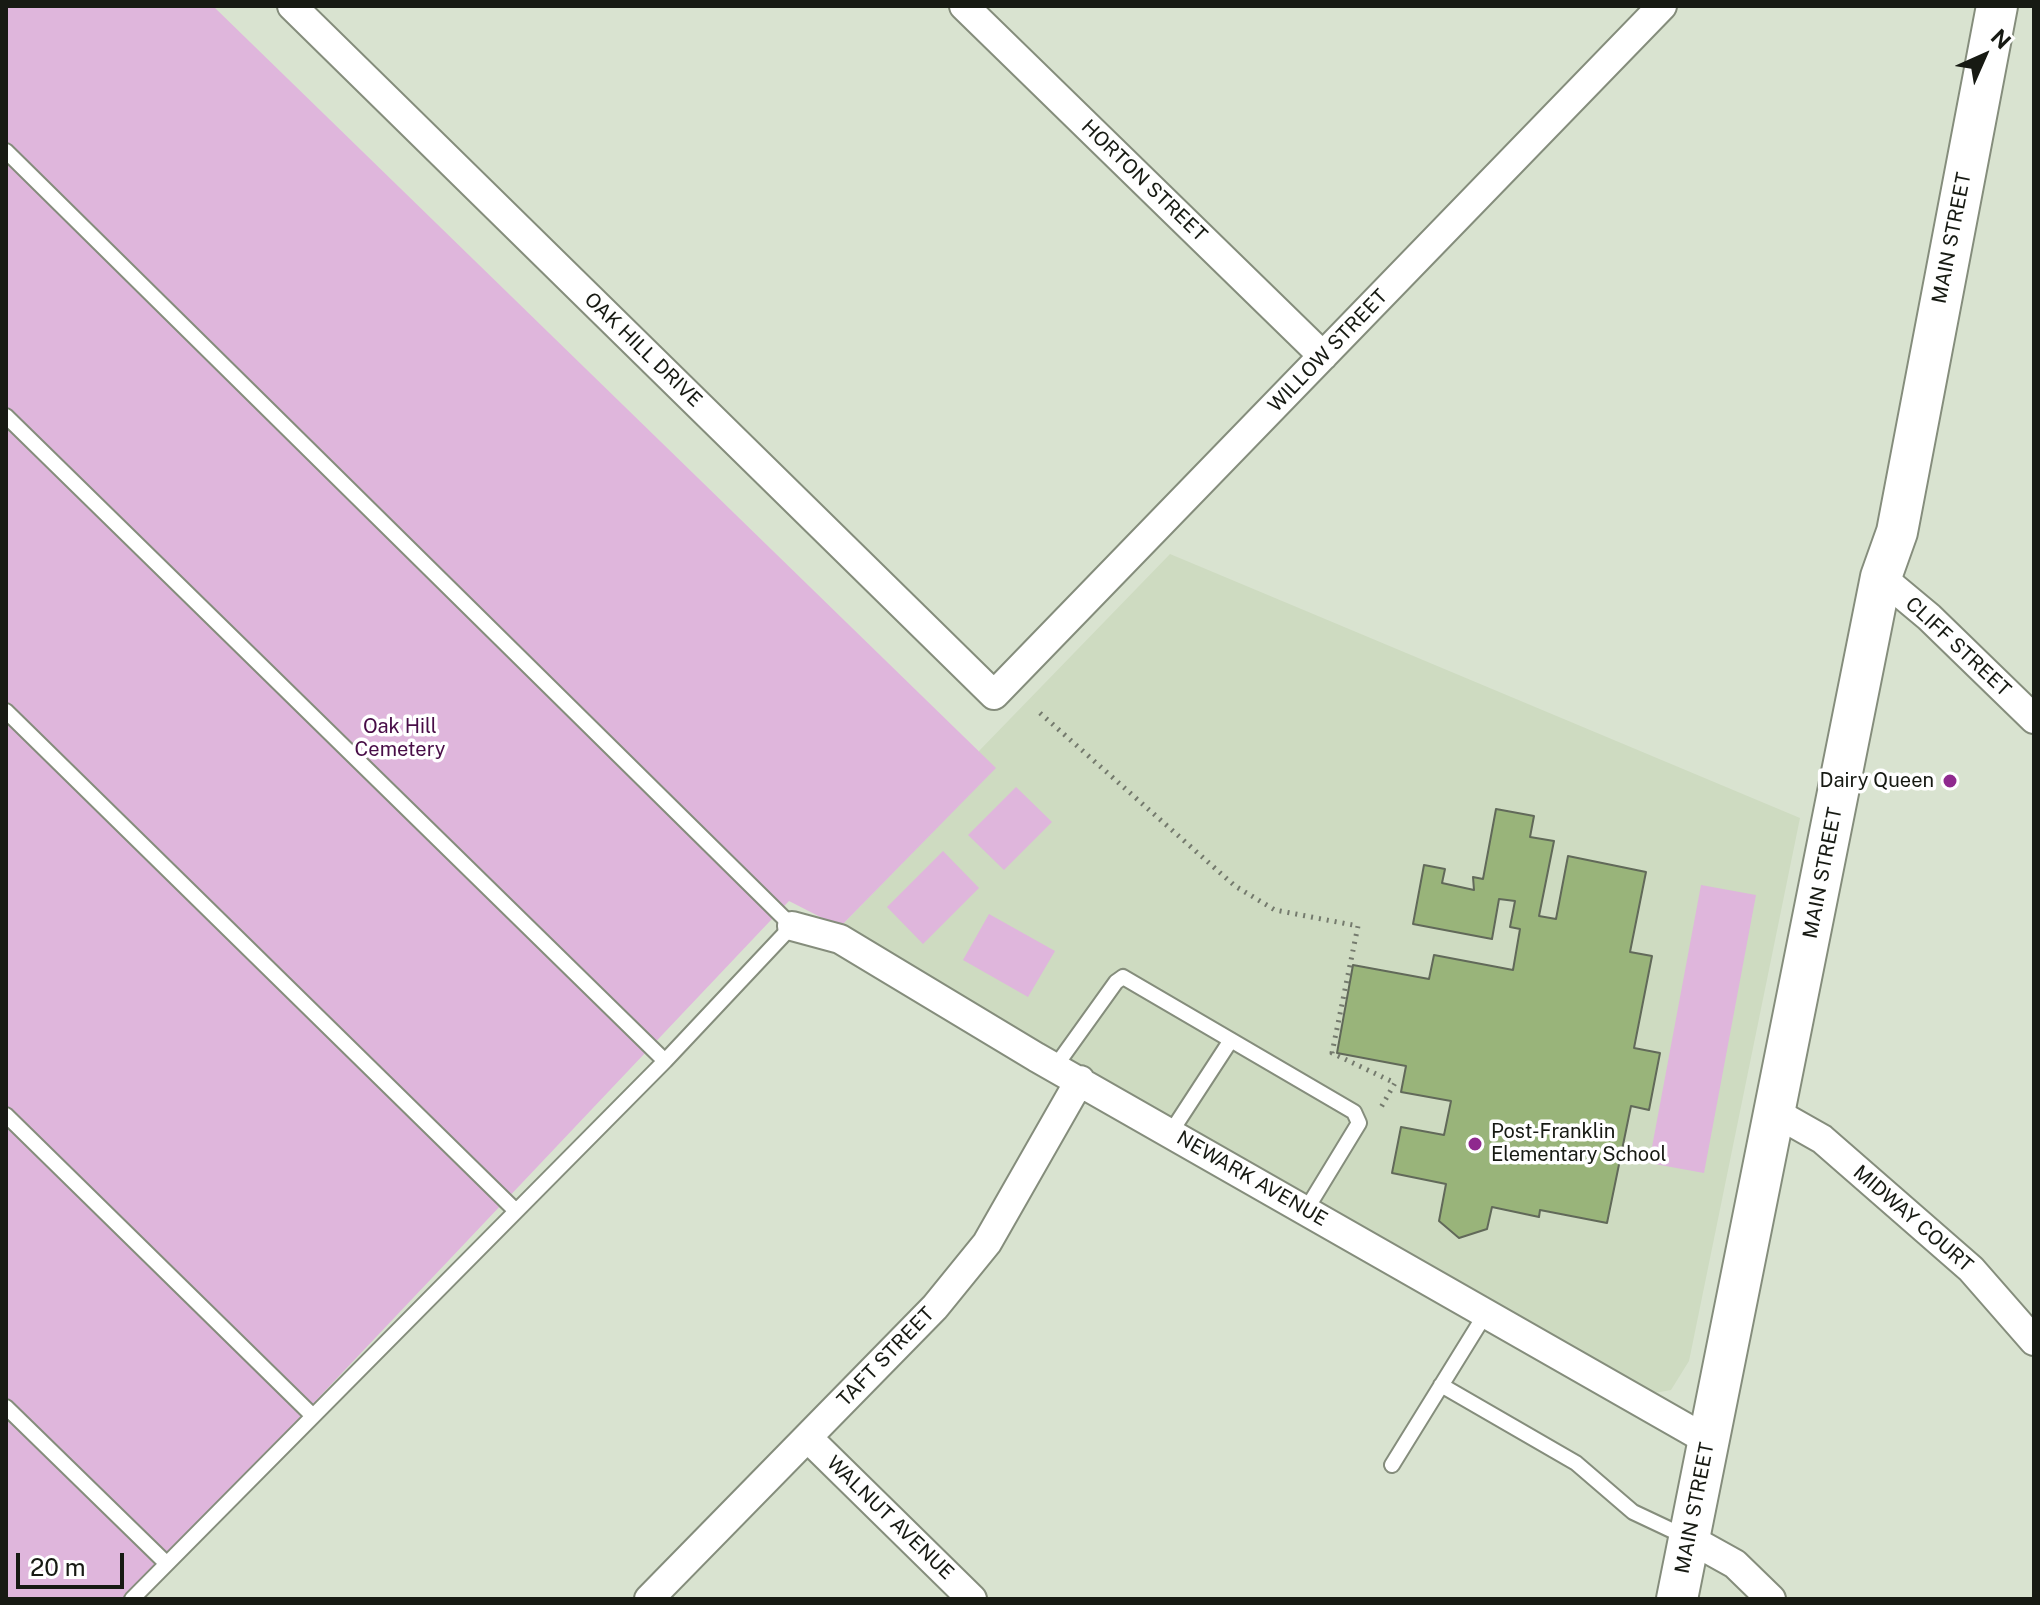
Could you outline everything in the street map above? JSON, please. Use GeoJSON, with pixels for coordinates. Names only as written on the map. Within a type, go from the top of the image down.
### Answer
{"type":"FeatureCollection","features":[{"type":"Feature","properties":{"kind":"street","name":"OAK HILL DRIVE"},"geometry":{"type":"LineString","coordinates":[[292,6],[994,695]]}},
{"type":"Feature","properties":{"kind":"street","name":"HORTON STREET"},"geometry":{"type":"LineString","coordinates":[[964,6],[1323,356]]}},
{"type":"Feature","properties":{"kind":"street","name":"WILLOW STREET"},"geometry":{"type":"LineString","coordinates":[[994,695],[1662,6]]}},
{"type":"Feature","properties":{"kind":"street","name":"MAIN STREET"},"geometry":{"type":"LineString","coordinates":[[1677,1599],[1881,577],[1897,532],[1997,6]]}},
{"type":"Feature","properties":{"kind":"street","name":"CLIFF STREET"},"geometry":{"type":"LineString","coordinates":[[1881,577],[1929,617],[2034,719]]}},
{"type":"Feature","properties":{"kind":"street","name":"NEWARK AVENUE"},"geometry":{"type":"LineString","coordinates":[[792,926],[840,939],[1055,1067],[1709,1441]]}},
{"type":"Feature","properties":{"kind":"street","name":"TAFT STREET"},"geometry":{"type":"LineString","coordinates":[[649,1599],[935,1307],[987,1243],[1080,1080]]}},
{"type":"Feature","properties":{"kind":"street","name":"MIDWAY COURT"},"geometry":{"type":"LineString","coordinates":[[1776,1113],[1822,1139],[1971,1269],[2034,1341]]}},
{"type":"Feature","properties":{"kind":"street","name":"WALNUT AVENUE"},"geometry":{"type":"LineString","coordinates":[[808,1438],[972,1599]]}},
{"type":"Feature","properties":{"kind":"street"},"geometry":{"type":"LineString","coordinates":[[1690,1539],[1735,1564],[1771,1599]]}},
{"type":"Feature","properties":{"kind":"lane"},"geometry":{"type":"LineString","coordinates":[[6,151],[792,926],[665,1061],[132,1599]]}},
{"type":"Feature","properties":{"kind":"lane"},"geometry":{"type":"LineString","coordinates":[[6,416],[665,1061]]}},
{"type":"Feature","properties":{"kind":"lane"},"geometry":{"type":"LineString","coordinates":[[6,711],[516,1211]]}},
{"type":"Feature","properties":{"kind":"lane"},"geometry":{"type":"LineString","coordinates":[[1055,1067],[1116,982],[1123,977],[1354,1112],[1359,1118],[1359,1123],[1306,1210]]}},
{"type":"Feature","properties":{"kind":"lane"},"geometry":{"type":"LineString","coordinates":[[1171,1132],[1231,1040]]}},
{"type":"Feature","properties":{"kind":"lane"},"geometry":{"type":"LineString","coordinates":[[6,1115],[313,1416]]}},
{"type":"Feature","properties":{"kind":"lane"},"geometry":{"type":"LineString","coordinates":[[1392,1465],[1486,1313]]}},
{"type":"Feature","properties":{"kind":"lane"},"geometry":{"type":"LineString","coordinates":[[1441,1385],[1576,1463],[1633,1512],[1690,1539]]}},
{"type":"Feature","properties":{"kind":"lane"},"geometry":{"type":"LineString","coordinates":[[6,1407],[166,1563]]}},
{"type":"Feature","properties":{"kind":"path"},"geometry":{"type":"LineString","coordinates":[[1040,713],[1235,886],[1275,910],[1358,926],[1332,1053],[1395,1083],[1373,1122]]}},
{"type":"Feature","properties":{"kind":"shaded area","name":"Post-Franklin Elementary School"},"geometry":{"type":"Polygon","coordinates":[[[1170,554],[1800,818],[1689,1361],[1671,1390],[1649,1394],[840,927],[995,768],[978,752],[1170,554]]]}},
{"type":"Feature","properties":{"kind":"green space","name":"Oak Hill Cemetery"},"geometry":{"type":"Polygon","coordinates":[[[6,6],[213,6],[996,768],[840,927],[789,901],[128,1599],[6,1599],[6,6]]]}},
{"type":"Feature","properties":{"kind":"green space"},"geometry":{"type":"Polygon","coordinates":[[[1016,787],[1052,822],[1004,870],[968,835],[1016,787]]]}},
{"type":"Feature","properties":{"kind":"green space"},"geometry":{"type":"Polygon","coordinates":[[[943,851],[979,888],[923,944],[887,907],[943,851]]]}},
{"type":"Feature","properties":{"kind":"green space"},"geometry":{"type":"Polygon","coordinates":[[[1701,885],[1756,895],[1704,1173],[1649,1163],[1701,885]]]}},
{"type":"Feature","properties":{"kind":"green space"},"geometry":{"type":"Polygon","coordinates":[[[989,914],[1055,951],[1028,997],[963,960],[989,914]]]}},
{"type":"Feature","properties":{"kind":"building"},"geometry":{"type":"Polygon","coordinates":[[[1496,809],[1534,816],[1530,837],[1554,841],[1539,916],[1556,919],[1568,856],[1646,872],[1630,952],[1652,956],[1634,1048],[1660,1053],[1649,1110],[1631,1106],[1607,1223],[1540,1210],[1539,1217],[1492,1207],[1487,1229],[1459,1238],[1439,1221],[1446,1184],[1392,1173],[1401,1127],[1444,1135],[1451,1101],[1401,1092],[1406,1066],[1337,1053],[1353,965],[1429,979],[1434,955],[1513,970],[1520,929],[1510,927],[1515,901],[1499,899],[1492,939],[1413,924],[1424,865],[1445,869],[1442,883],[1474,890],[1473,877],[1483,879],[1496,809]]]}},
{"type":"Feature","properties":{"kind":"place","name":"Dairy Queen"},"geometry":{"type":"Point","coordinates":[1950,781]}},
{"type":"Feature","properties":{"kind":"place","name":"Post-Franklin Elementary School"},"geometry":{"type":"Point","coordinates":[1475,1144]}}]}
